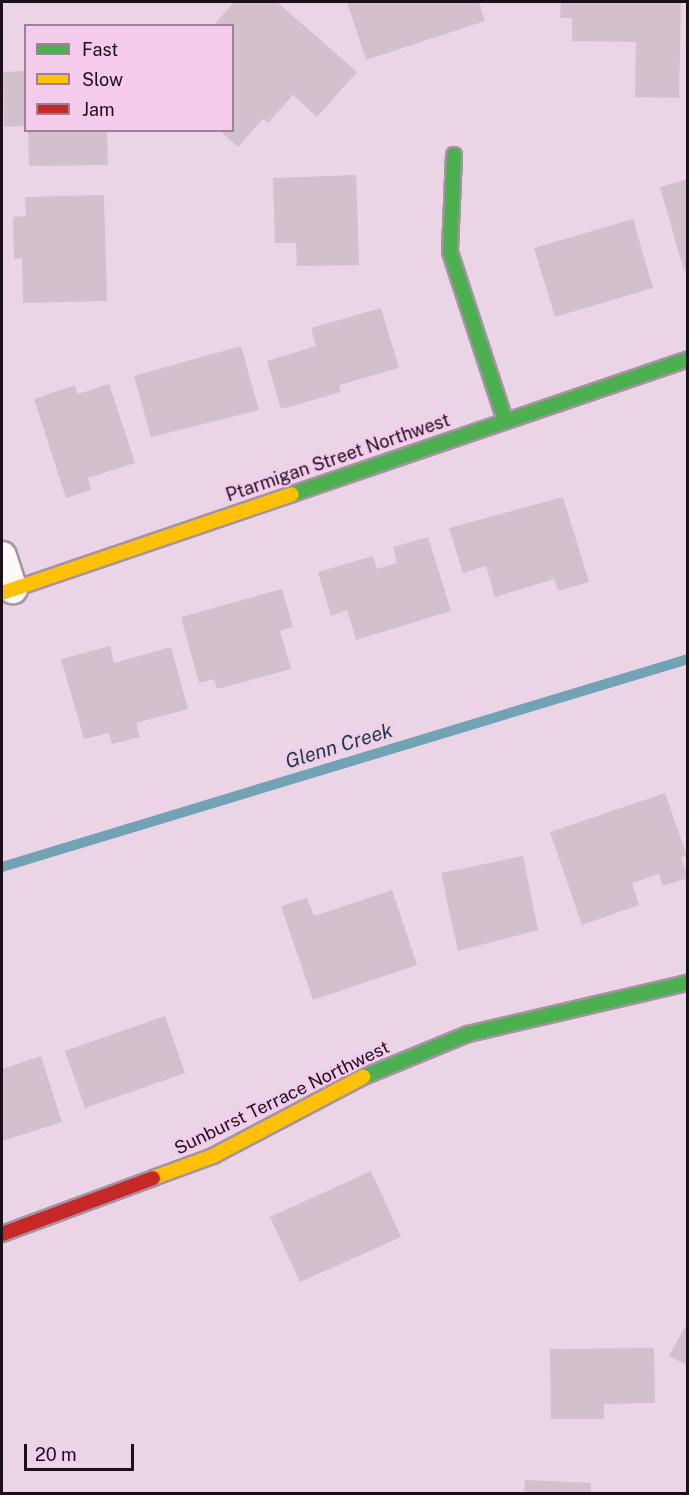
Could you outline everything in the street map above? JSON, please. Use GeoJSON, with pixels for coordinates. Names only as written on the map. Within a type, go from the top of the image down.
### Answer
{"type":"FeatureCollection","features":[{"type":"Feature","properties":{"kind":"street"},"geometry":{"type":"LineString","coordinates":[[454,156],[450,252],[505,420]]}},
{"type":"Feature","properties":{"kind":"street","name":"Ptarmigan Street Northwest"},"geometry":{"type":"LineString","coordinates":[[7,591],[687,359]]}},
{"type":"Feature","properties":{"kind":"street"},"geometry":{"type":"LineString","coordinates":[[2,556],[7,591]]}},
{"type":"Feature","properties":{"kind":"street","name":"Sunburst Terrace Northwest"},"geometry":{"type":"LineString","coordinates":[[2,1234],[213,1156],[371,1072],[468,1034],[687,983]]}},
{"type":"Feature","properties":{"kind":"building"},"geometry":{"type":"Polygon","coordinates":[[[234,2],[277,2],[357,72],[317,117],[293,95],[268,123],[263,119],[238,147],[221,132],[234,132],[234,24],[215,24],[234,2]]]}},
{"type":"Feature","properties":{"kind":"building"},"geometry":{"type":"Polygon","coordinates":[[[347,2],[479,2],[485,21],[366,60],[347,2]]]}},
{"type":"Feature","properties":{"kind":"building"},"geometry":{"type":"Polygon","coordinates":[[[561,2],[681,2],[679,98],[635,97],[636,42],[572,41],[572,18],[560,18],[561,2]]]}},
{"type":"Feature","properties":{"kind":"building"},"geometry":{"type":"Polygon","coordinates":[[[24,71],[24,126],[4,127],[3,72],[24,71]]]}},
{"type":"Feature","properties":{"kind":"building"},"geometry":{"type":"Polygon","coordinates":[[[28,132],[107,132],[108,165],[29,166],[28,132]]]}},
{"type":"Feature","properties":{"kind":"building"},"geometry":{"type":"Polygon","coordinates":[[[356,175],[359,265],[297,266],[296,243],[275,243],[273,178],[356,175]]]}},
{"type":"Feature","properties":{"kind":"building"},"geometry":{"type":"Polygon","coordinates":[[[688,179],[688,270],[684,271],[660,187],[688,179]]]}},
{"type":"Feature","properties":{"kind":"building"},"geometry":{"type":"Polygon","coordinates":[[[104,195],[107,301],[23,303],[22,258],[14,259],[13,217],[26,216],[25,197],[104,195]]]}},
{"type":"Feature","properties":{"kind":"building"},"geometry":{"type":"Polygon","coordinates":[[[633,219],[653,288],[555,317],[534,248],[633,219]]]}},
{"type":"Feature","properties":{"kind":"building"},"geometry":{"type":"Polygon","coordinates":[[[381,308],[399,368],[339,385],[341,392],[281,409],[267,361],[316,346],[311,328],[381,308]]]}},
{"type":"Feature","properties":{"kind":"building"},"geometry":{"type":"Polygon","coordinates":[[[241,346],[259,410],[151,437],[134,376],[241,346]]]}},
{"type":"Feature","properties":{"kind":"building"},"geometry":{"type":"Polygon","coordinates":[[[109,384],[135,463],[88,478],[91,490],[66,498],[34,399],[75,385],[78,394],[109,384]]]}},
{"type":"Feature","properties":{"kind":"building"},"geometry":{"type":"Polygon","coordinates":[[[563,497],[589,582],[558,591],[554,579],[495,597],[486,566],[463,573],[449,528],[563,497]]]}},
{"type":"Feature","properties":{"kind":"building"},"geometry":{"type":"Polygon","coordinates":[[[428,537],[451,611],[356,640],[347,610],[331,616],[318,572],[373,556],[377,569],[397,563],[393,547],[428,537]]]}},
{"type":"Feature","properties":{"kind":"building"},"geometry":{"type":"Polygon","coordinates":[[[282,589],[293,627],[280,631],[291,669],[217,689],[214,679],[199,683],[181,617],[282,589]]]}},
{"type":"Feature","properties":{"kind":"building"},"geometry":{"type":"Polygon","coordinates":[[[110,646],[114,663],[171,647],[188,709],[136,723],[140,737],[112,744],[109,733],[84,739],[61,659],[110,646]]]}},
{"type":"Feature","properties":{"kind":"building"},"geometry":{"type":"Polygon","coordinates":[[[665,793],[687,856],[681,857],[688,878],[663,886],[659,874],[632,883],[639,905],[582,925],[550,832],[665,793]]]}},
{"type":"Feature","properties":{"kind":"building"},"geometry":{"type":"Polygon","coordinates":[[[523,856],[538,930],[458,951],[441,873],[523,856]]]}},
{"type":"Feature","properties":{"kind":"building"},"geometry":{"type":"Polygon","coordinates":[[[392,890],[417,965],[313,1000],[281,906],[307,898],[314,916],[392,890]]]}},
{"type":"Feature","properties":{"kind":"building"},"geometry":{"type":"Polygon","coordinates":[[[165,1016],[185,1073],[85,1108],[65,1051],[165,1016]]]}},
{"type":"Feature","properties":{"kind":"building"},"geometry":{"type":"Polygon","coordinates":[[[41,1056],[62,1122],[2,1141],[2,1069],[41,1056]]]}},
{"type":"Feature","properties":{"kind":"building"},"geometry":{"type":"Polygon","coordinates":[[[371,1171],[401,1237],[300,1282],[270,1217],[371,1171]]]}},
{"type":"Feature","properties":{"kind":"building"},"geometry":{"type":"Polygon","coordinates":[[[686,1325],[688,1326],[688,1366],[669,1356],[686,1325]]]}},
{"type":"Feature","properties":{"kind":"building"},"geometry":{"type":"Polygon","coordinates":[[[654,1348],[655,1403],[604,1404],[604,1419],[551,1419],[550,1349],[654,1348]]]}},
{"type":"Feature","properties":{"kind":"building"},"geometry":{"type":"Polygon","coordinates":[[[525,1480],[591,1483],[591,1494],[524,1494],[525,1480]]]}},
{"type":"Feature","properties":{"kind":"waterway","name":"Glenn Creek"},"geometry":{"type":"LineString","coordinates":[[2,867],[688,659]]}},
{"type":"Feature","properties":{"kind":"traffic: fast"},"geometry":{"type":"LineString","coordinates":[[454,155],[450,252],[505,420]]}},
{"type":"Feature","properties":{"kind":"traffic: fast"},"geometry":{"type":"LineString","coordinates":[[292,494],[688,359]]}},
{"type":"Feature","properties":{"kind":"traffic: fast"},"geometry":{"type":"LineString","coordinates":[[363,1077],[468,1034],[688,983]]}},
{"type":"Feature","properties":{"kind":"traffic: slow"},"geometry":{"type":"LineString","coordinates":[[2,593],[292,494]]}},
{"type":"Feature","properties":{"kind":"traffic: slow"},"geometry":{"type":"LineString","coordinates":[[153,1178],[213,1156],[363,1077]]}},
{"type":"Feature","properties":{"kind":"traffic: jam"},"geometry":{"type":"LineString","coordinates":[[2,1234],[153,1178]]}}]}
